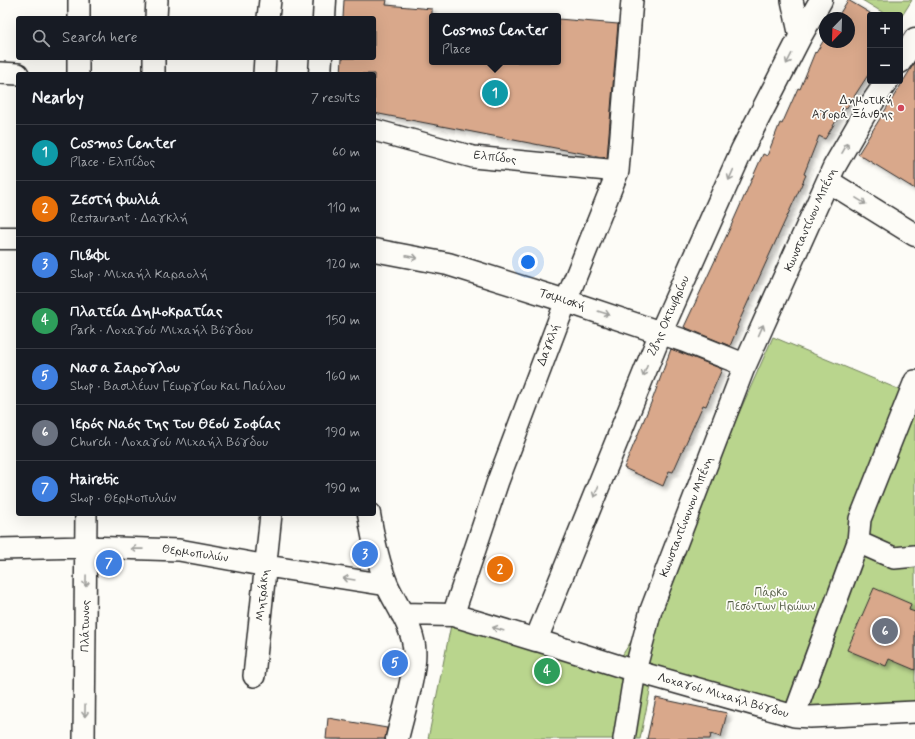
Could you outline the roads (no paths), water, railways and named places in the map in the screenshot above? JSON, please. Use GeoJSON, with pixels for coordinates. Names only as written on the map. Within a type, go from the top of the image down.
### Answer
{"type":"FeatureCollection","features":[{"type":"Feature","properties":{"kind":"street"},"geometry":{"type":"LineString","coordinates":[[79,0],[79,16]]}},
{"type":"Feature","properties":{"kind":"street"},"geometry":{"type":"LineString","coordinates":[[156,16],[157,0]]}},
{"type":"Feature","properties":{"kind":"street"},"geometry":{"type":"LineString","coordinates":[[268,16],[270,0]]}},
{"type":"Feature","properties":{"kind":"street"},"geometry":{"type":"LineString","coordinates":[[324,16],[325,0]]}},
{"type":"Feature","properties":{"kind":"street"},"geometry":{"type":"LineString","coordinates":[[792,0],[800,37]]}},
{"type":"Feature","properties":{"kind":"street","name":"28ης Οκτωβρίου"},"geometry":{"type":"LineString","coordinates":[[536,640],[661,332],[742,150],[800,37],[821,0]]}},
{"type":"Feature","properties":{"kind":"street","name":"Δαγκλή"},"geometry":{"type":"LineString","coordinates":[[453,615],[498,481],[566,301],[618,171],[638,1]]}},
{"type":"Feature","properties":{"kind":"street"},"geometry":{"type":"LineString","coordinates":[[903,57],[915,39]]}},
{"type":"Feature","properties":{"kind":"street"},"geometry":{"type":"LineString","coordinates":[[78,60],[78,72]]}},
{"type":"Feature","properties":{"kind":"street"},"geometry":{"type":"LineString","coordinates":[[154,60],[154,72]]}},
{"type":"Feature","properties":{"kind":"street"},"geometry":{"type":"LineString","coordinates":[[264,72],[265,60]]}},
{"type":"Feature","properties":{"kind":"street"},"geometry":{"type":"LineString","coordinates":[[320,72],[321,60]]}},
{"type":"Feature","properties":{"kind":"street"},"geometry":{"type":"LineString","coordinates":[[0,74],[16,74]]}},
{"type":"Feature","properties":{"kind":"street","name":"Κωνσταντίνου Μπένη"},"geometry":{"type":"LineString","coordinates":[[745,365],[831,174],[864,115],[885,84]]}},
{"type":"Feature","properties":{"kind":"street","name":"Ελπίδος"},"geometry":{"type":"LineString","coordinates":[[376,131],[473,157],[618,171]]}},
{"type":"Feature","properties":{"kind":"street"},"geometry":{"type":"LineString","coordinates":[[831,174],[915,218]]}},
{"type":"Feature","properties":{"kind":"street"},"geometry":{"type":"LineString","coordinates":[[831,174],[915,236]]}},
{"type":"Feature","properties":{"kind":"street"},"geometry":{"type":"LineString","coordinates":[[0,238],[16,238]]}},
{"type":"Feature","properties":{"kind":"street","name":"Τσιμισκή"},"geometry":{"type":"LineString","coordinates":[[376,250],[448,264],[661,332],[745,365]]}},
{"type":"Feature","properties":{"kind":"street","name":"Κωνσταντίνουνου Μπένη"},"geometry":{"type":"LineString","coordinates":[[624,739],[634,671],[651,610],[745,365]]}},
{"type":"Feature","properties":{"kind":"street"},"geometry":{"type":"LineString","coordinates":[[794,716],[858,542],[860,519],[915,381]]}},
{"type":"Feature","properties":{"kind":"street","name":"Πλάτωνος"},"geometry":{"type":"LineString","coordinates":[[84,739],[86,516]]}},
{"type":"Feature","properties":{"kind":"street","name":"Μητράκη"},"geometry":{"type":"LineString","coordinates":[[254,676],[267,566],[271,516]]}},
{"type":"Feature","properties":{"kind":"street"},"geometry":{"type":"LineString","coordinates":[[368,516],[387,585],[402,614],[414,644],[412,675],[397,739]]}},
{"type":"Feature","properties":{"kind":"street"},"geometry":{"type":"LineString","coordinates":[[858,542],[894,558],[915,556]]}},
{"type":"Feature","properties":{"kind":"street","name":"Θερμοπυλών"},"geometry":{"type":"LineString","coordinates":[[0,549],[86,547],[179,550],[387,585]]}},
{"type":"Feature","properties":{"kind":"street"},"geometry":{"type":"LineString","coordinates":[[402,614],[453,615],[536,640]]}},
{"type":"Feature","properties":{"kind":"street","name":"Λοχαγού Μιχαήλ Βόγδου"},"geometry":{"type":"LineString","coordinates":[[536,640],[634,671],[794,716],[810,717],[915,712]]}},
{"type":"Feature","properties":{"kind":"place","name":"Cosmos Center"},"geometry":{"type":"Point","coordinates":[495,93]}},
{"type":"Feature","properties":{"kind":"place","name":"Δημοτική Αγορά Ξάνθης"},"geometry":{"type":"Point","coordinates":[901,108]}},
{"type":"Feature","properties":{"kind":"place","name":"Πι&Φι"},"geometry":{"type":"Point","coordinates":[365,554]}},
{"type":"Feature","properties":{"kind":"place","name":"Hairetic"},"geometry":{"type":"Point","coordinates":[109,563]}},
{"type":"Feature","properties":{"kind":"place","name":"Ζεστή Φωλιά"},"geometry":{"type":"Point","coordinates":[500,569]}},
{"type":"Feature","properties":{"kind":"place","name":"Ιερός Ναός της του Θεού Σοφίας"},"geometry":{"type":"Point","coordinates":[885,631]}},
{"type":"Feature","properties":{"kind":"place","name":"Νασ α Σαρογλου"},"geometry":{"type":"Point","coordinates":[395,663]}},
{"type":"Feature","properties":{"kind":"place","name":"Πλατεία Δημοκρατίας"},"geometry":{"type":"Point","coordinates":[547,671]}},
{"type":"Feature","properties":{"kind":"park label","name":"Πάρκο Πεσόντων Ηρώων"},"geometry":{"type":"Point","coordinates":[771,600]}}]}
